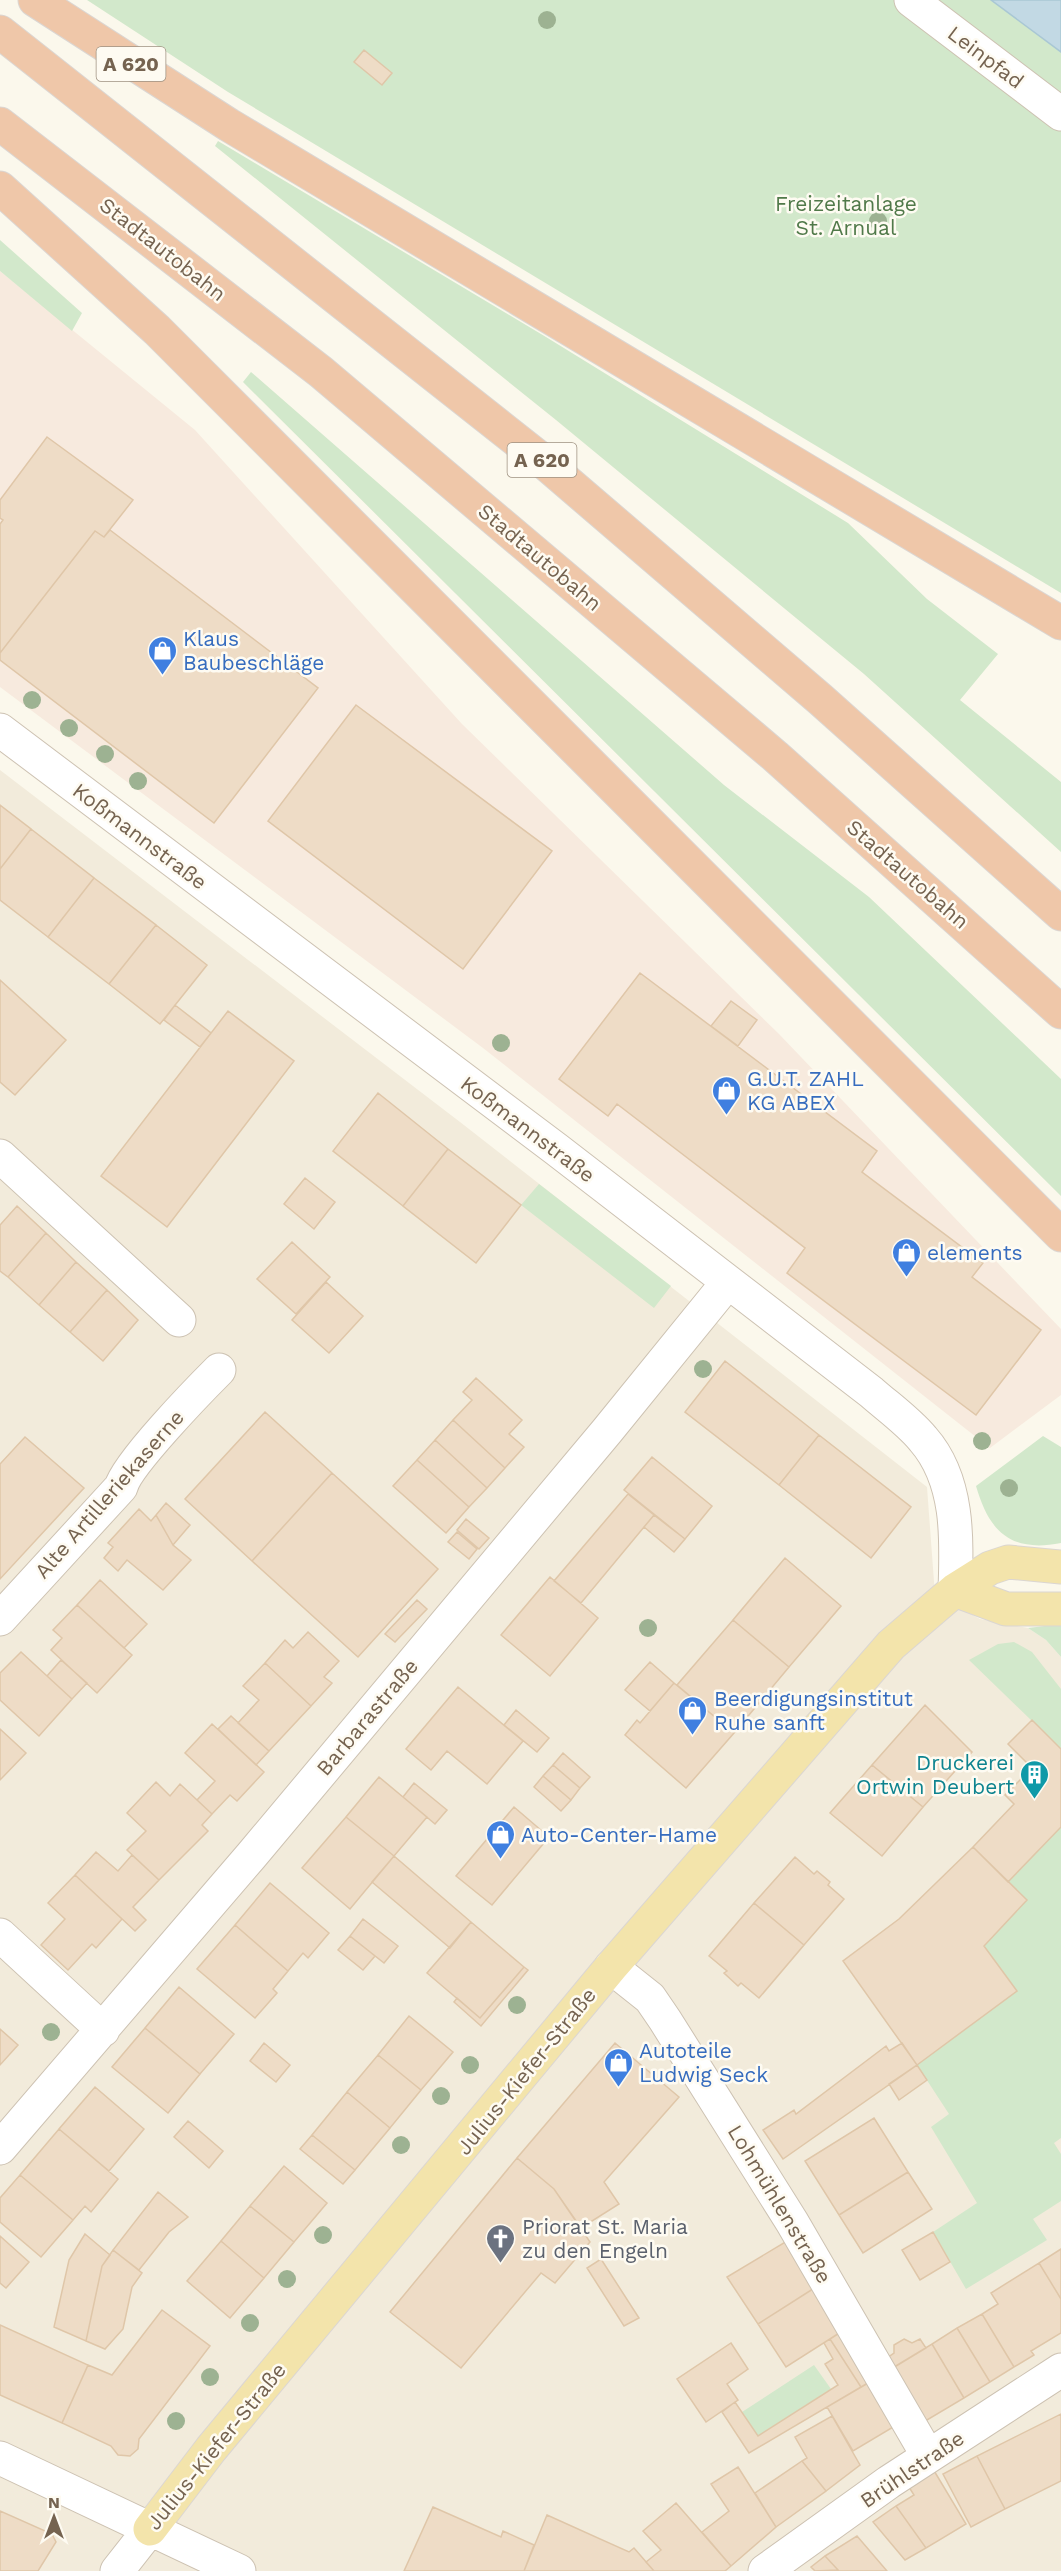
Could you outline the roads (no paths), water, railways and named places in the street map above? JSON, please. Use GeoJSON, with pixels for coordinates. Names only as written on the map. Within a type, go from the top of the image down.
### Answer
{"type":"FeatureCollection","features":[{"type":"Feature","properties":{"kind":"highway","name":"A 620"},"geometry":{"type":"LineString","coordinates":[[35,0],[229,125],[1061,624]]}},
{"type":"Feature","properties":{"kind":"highway","name":"A 620"},"geometry":{"type":"LineString","coordinates":[[0,32],[538,457],[820,699],[1061,914]]}},
{"type":"Feature","properties":{"kind":"highway","name":"Stadtautobahn"},"geometry":{"type":"LineString","coordinates":[[0,124],[330,380],[775,756],[1061,1012]]}},
{"type":"Feature","properties":{"kind":"highway"},"geometry":{"type":"LineString","coordinates":[[0,188],[157,330],[1061,1235]]}},
{"type":"Feature","properties":{"kind":"main road","name":"Julius-Kiefer-Straße"},"geometry":{"type":"LineString","coordinates":[[150,2529],[212,2449],[611,1967],[891,1645],[955,1590],[990,1568],[1008,1562],[1061,1567]]}},
{"type":"Feature","properties":{"kind":"main road"},"geometry":{"type":"LineString","coordinates":[[955,1590],[1006,1609],[1061,1609]]}},
{"type":"Feature","properties":{"kind":"street","name":"Leinpfad"},"geometry":{"type":"LineString","coordinates":[[911,0],[1061,114]]}},
{"type":"Feature","properties":{"kind":"street","name":"Koßmannstraße"},"geometry":{"type":"LineString","coordinates":[[0,730],[871,1392],[923,1439],[941,1464],[950,1492],[957,1548],[955,1590]]}},
{"type":"Feature","properties":{"kind":"street"},"geometry":{"type":"LineString","coordinates":[[0,1156],[179,1320]]}},
{"type":"Feature","properties":{"kind":"street","name":"Barbarastraße"},"geometry":{"type":"LineString","coordinates":[[0,2148],[103,2030],[393,1687],[728,1282]]}},
{"type":"Feature","properties":{"kind":"street","name":"Alte Artilleriekaserne"},"geometry":{"type":"LineString","coordinates":[[0,1619],[121,1487],[136,1461],[219,1370]]}},
{"type":"Feature","properties":{"kind":"street"},"geometry":{"type":"LineString","coordinates":[[0,1935],[103,2030]]}},
{"type":"Feature","properties":{"kind":"street","name":"Lohmühlenstraße"},"geometry":{"type":"LineString","coordinates":[[611,1967],[650,1998],[665,2020],[792,2222],[928,2457]]}},
{"type":"Feature","properties":{"kind":"street","name":"Brühlstraße"},"geometry":{"type":"LineString","coordinates":[[765,2571],[928,2457],[1061,2370]]}},
{"type":"Feature","properties":{"kind":"street"},"geometry":{"type":"LineString","coordinates":[[0,2458],[239,2571]]}},
{"type":"Feature","properties":{"kind":"street","name":"Julius-Kiefer-Straße"},"geometry":{"type":"LineString","coordinates":[[117,2571],[150,2529]]}},
{"type":"Feature","properties":{"kind":"water"},"geometry":{"type":"Polygon","coordinates":[[[991,0],[1061,0],[1061,52],[991,0]]]}},
{"type":"Feature","properties":{"kind":"place","name":"Klaus Baubeschläge"},"geometry":{"type":"Point","coordinates":[162,676]}},
{"type":"Feature","properties":{"kind":"place","name":"G.U.T. ZAHL KG ABEX"},"geometry":{"type":"Point","coordinates":[726,1116]}},
{"type":"Feature","properties":{"kind":"place","name":"elements"},"geometry":{"type":"Point","coordinates":[906,1278]}},
{"type":"Feature","properties":{"kind":"place","name":"Beerdigungsinstitut Ruhe sanft"},"geometry":{"type":"Point","coordinates":[693,1736]}},
{"type":"Feature","properties":{"kind":"place","name":"Druckerei Ortwin Deubert"},"geometry":{"type":"Point","coordinates":[1035,1800]}},
{"type":"Feature","properties":{"kind":"place","name":"Auto-Center-Hame"},"geometry":{"type":"Point","coordinates":[500,1860]}},
{"type":"Feature","properties":{"kind":"place","name":"Autoteile Ludwig Seck"},"geometry":{"type":"Point","coordinates":[618,2088]}},
{"type":"Feature","properties":{"kind":"place","name":"Priorat St. Maria zu den Engeln"},"geometry":{"type":"Point","coordinates":[501,2264]}},
{"type":"Feature","properties":{"kind":"park label","name":"Freizeitanlage St. Arnual"},"geometry":{"type":"Point","coordinates":[846,215]}}]}
